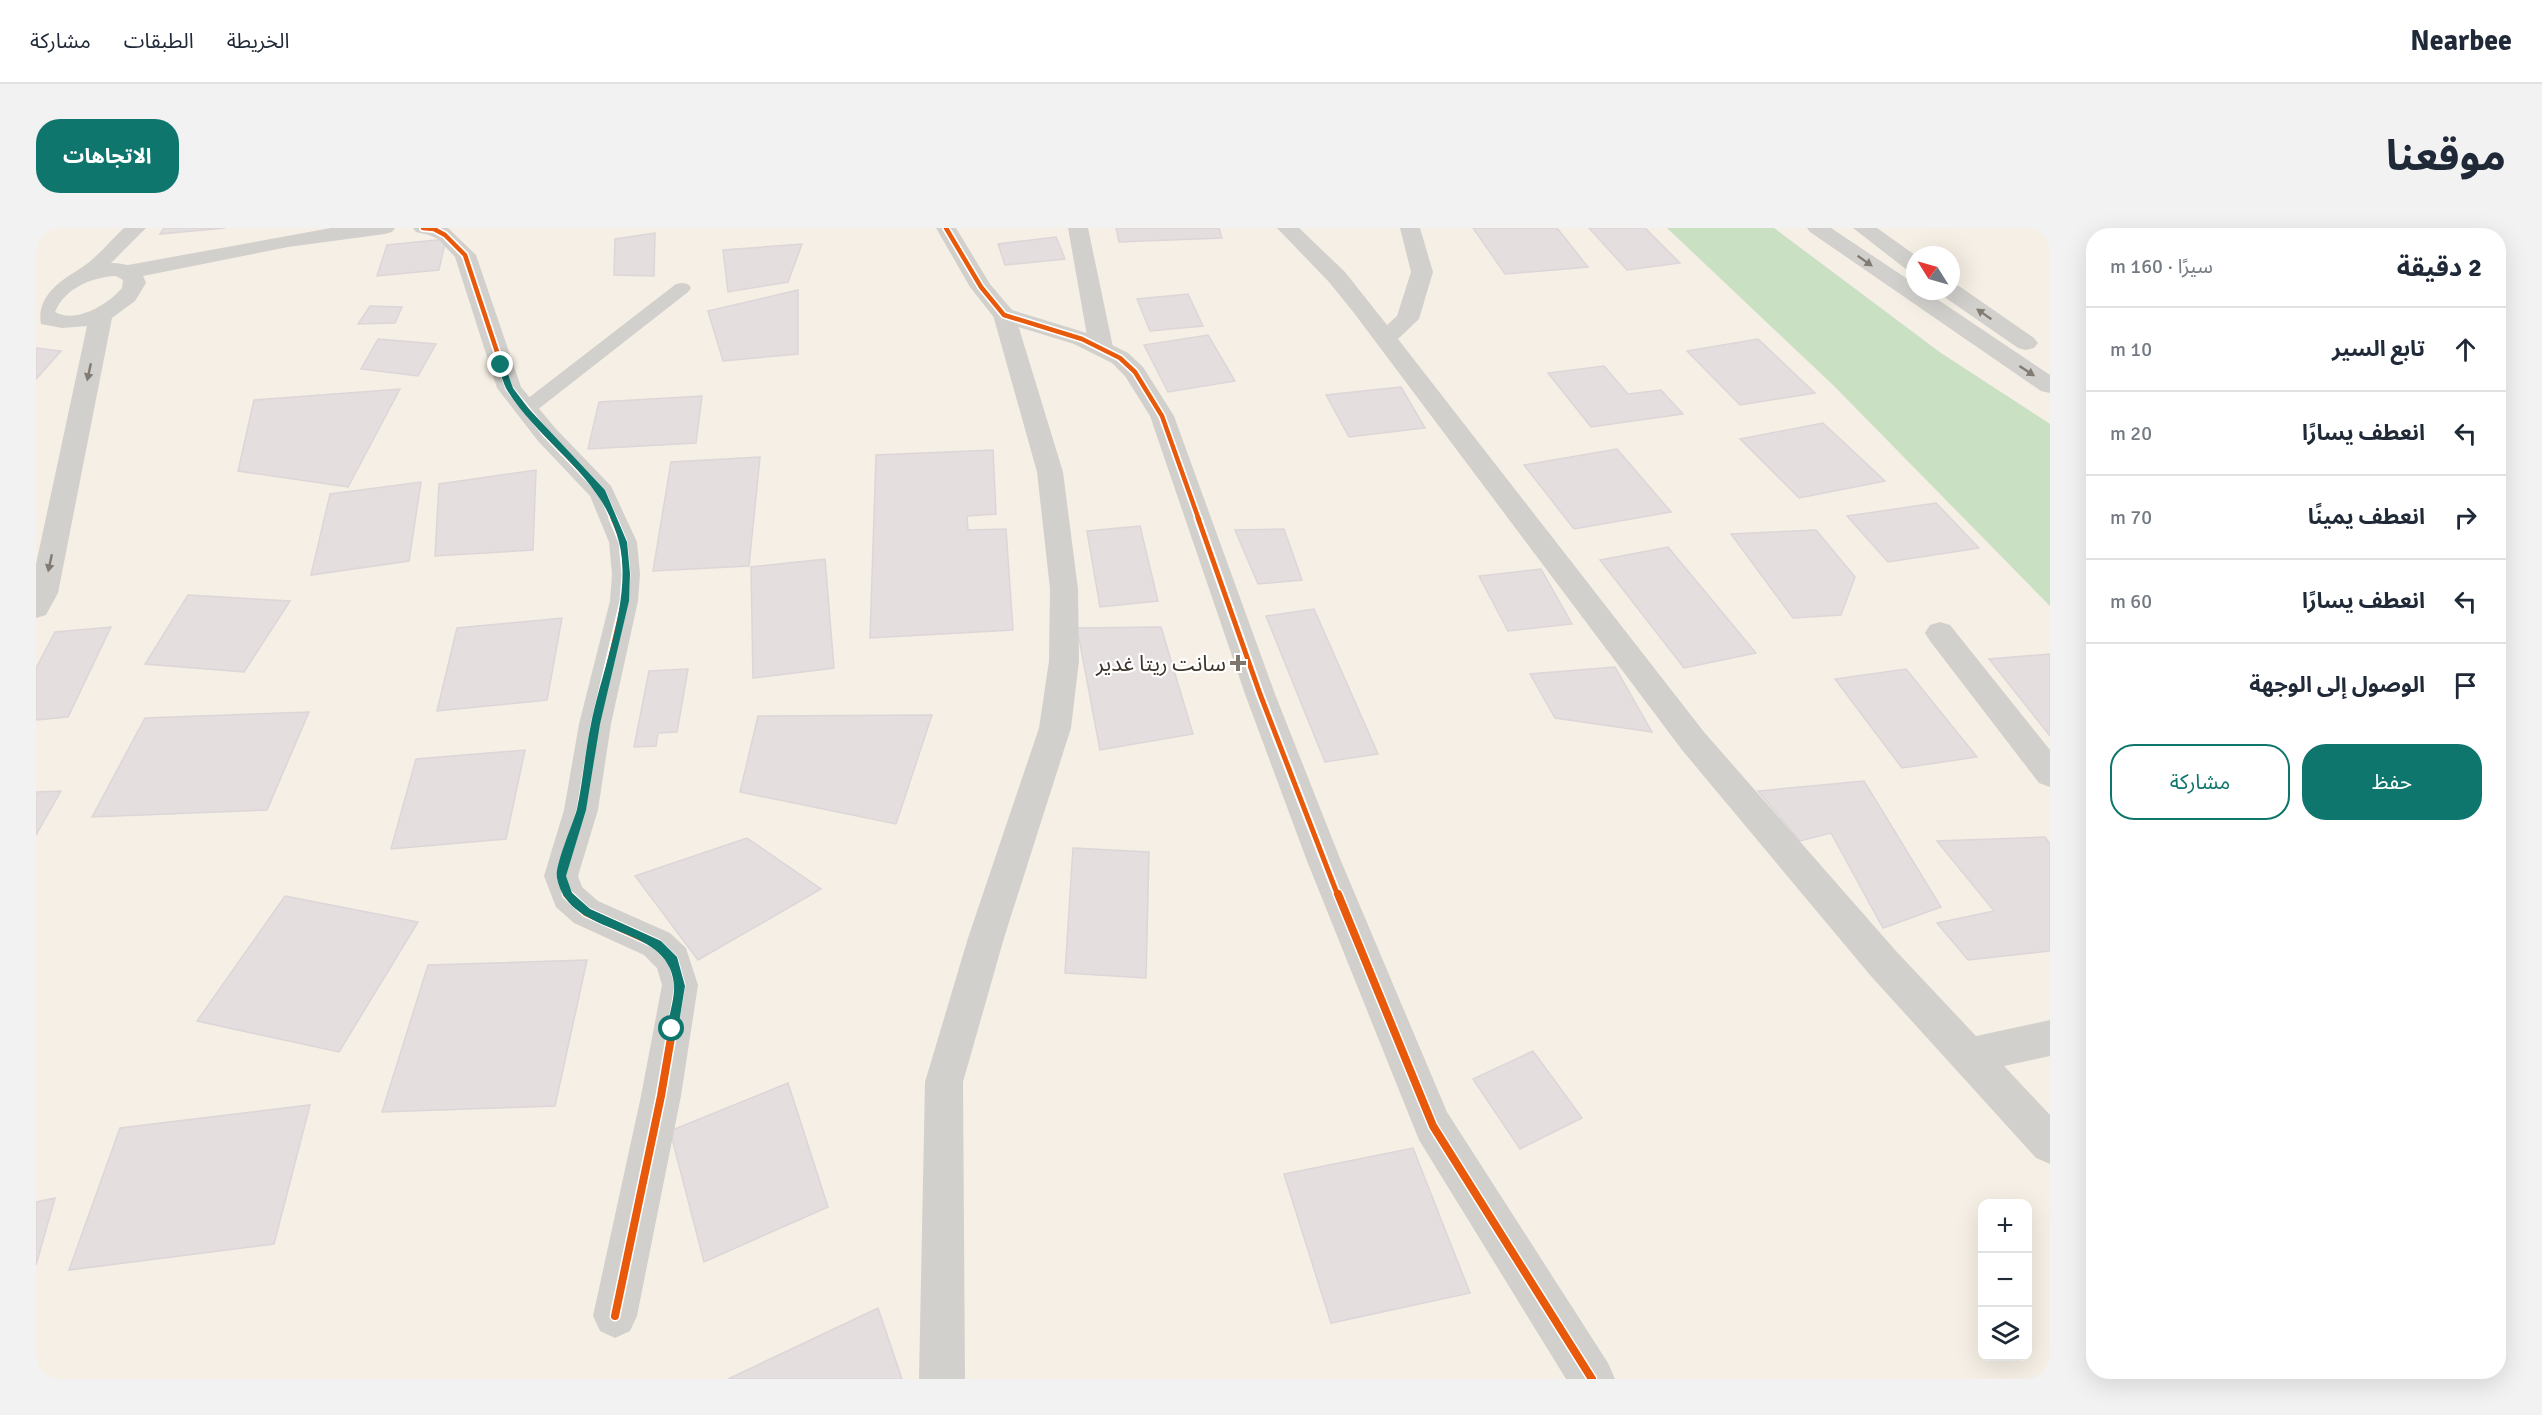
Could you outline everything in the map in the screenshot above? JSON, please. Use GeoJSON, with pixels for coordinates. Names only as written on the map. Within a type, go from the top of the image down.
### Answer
{"type":"FeatureCollection","features":[{"type":"Feature","properties":{"kind":"street"},"geometry":{"type":"LineString","coordinates":[[128,272],[134,284],[131,292],[114,308],[101,315],[81,321],[63,322],[40,315],[55,292],[85,276],[136,228]]}},
{"type":"Feature","properties":{"kind":"street"},"geometry":{"type":"LineString","coordinates":[[85,276],[116,270],[128,272],[325,232],[385,228]]}},
{"type":"Feature","properties":{"kind":"street"},"geometry":{"type":"LineString","coordinates":[[430,228],[456,243],[465,255],[509,388],[525,410],[602,492],[623,542],[624,601],[595,724],[581,810],[561,876],[568,896],[586,912],[657,944],[673,960],[680,986],[661,1096],[615,1316]]}},
{"type":"Feature","properties":{"kind":"street"},"geometry":{"type":"LineString","coordinates":[[942,1379],[944,1082],[986,938],[1055,728],[1064,661],[1064,589],[1050,472],[1004,315],[981,287],[946,228]]}},
{"type":"Feature","properties":{"kind":"street"},"geometry":{"type":"LineString","coordinates":[[1078,228],[1101,347]]}},
{"type":"Feature","properties":{"kind":"street"},"geometry":{"type":"LineString","coordinates":[[1287,228],[1336,277],[1385,338],[1693,741],[1883,963],[2050,1144]]}},
{"type":"Feature","properties":{"kind":"street"},"geometry":{"type":"LineString","coordinates":[[1385,338],[1408,320],[1422,272],[1410,228]]}},
{"type":"Feature","properties":{"kind":"street"},"geometry":{"type":"LineString","coordinates":[[1817,228],[2050,386]]}},
{"type":"Feature","properties":{"kind":"street"},"geometry":{"type":"LineString","coordinates":[[1863,228],[1906,259]]}},
{"type":"Feature","properties":{"kind":"street"},"geometry":{"type":"LineString","coordinates":[[1960,297],[2040,352]]}},
{"type":"Feature","properties":{"kind":"street"},"geometry":{"type":"LineString","coordinates":[[36,608],[44,592],[101,315]]}},
{"type":"Feature","properties":{"kind":"street"},"geometry":{"type":"LineString","coordinates":[[1004,315],[1101,347],[1120,358],[1135,372],[1162,416],[1260,694],[1315,839],[1433,1126],[1592,1379]]}},
{"type":"Feature","properties":{"kind":"street"},"geometry":{"type":"LineString","coordinates":[[1940,633],[2050,774]]}},
{"type":"Feature","properties":{"kind":"street"},"geometry":{"type":"LineString","coordinates":[[1968,1056],[2050,1038]]}},
{"type":"Feature","properties":{"kind":"lane"},"geometry":{"type":"LineString","coordinates":[[525,410],[682,288]]}},
{"type":"Feature","properties":{"kind":"green space"},"geometry":{"type":"Polygon","coordinates":[[[1667,228],[1774,228],[1941,353],[2050,424],[2050,606],[1834,386],[1667,228]]]}},
{"type":"Feature","properties":{"kind":"building"},"geometry":{"type":"Polygon","coordinates":[[[164,228],[225,228],[160,234],[164,228]]]}},
{"type":"Feature","properties":{"kind":"building"},"geometry":{"type":"Polygon","coordinates":[[[1116,228],[1219,228],[1222,238],[1119,242],[1116,228]]]}},
{"type":"Feature","properties":{"kind":"building"},"geometry":{"type":"Polygon","coordinates":[[[1473,228],[1557,228],[1588,267],[1505,274],[1473,228]]]}},
{"type":"Feature","properties":{"kind":"building"},"geometry":{"type":"Polygon","coordinates":[[[1589,228],[1645,228],[1680,263],[1627,270],[1589,228]]]}},
{"type":"Feature","properties":{"kind":"building"},"geometry":{"type":"Polygon","coordinates":[[[655,233],[654,276],[614,275],[615,239],[655,233]]]}},
{"type":"Feature","properties":{"kind":"building"},"geometry":{"type":"Polygon","coordinates":[[[1056,237],[1065,259],[1005,265],[998,244],[1056,237]]]}},
{"type":"Feature","properties":{"kind":"building"},"geometry":{"type":"Polygon","coordinates":[[[446,239],[439,270],[377,276],[387,245],[446,239]]]}},
{"type":"Feature","properties":{"kind":"building"},"geometry":{"type":"Polygon","coordinates":[[[802,244],[788,282],[728,292],[723,250],[802,244]]]}},
{"type":"Feature","properties":{"kind":"building"},"geometry":{"type":"Polygon","coordinates":[[[798,290],[798,354],[723,361],[708,311],[798,290]]]}},
{"type":"Feature","properties":{"kind":"building"},"geometry":{"type":"Polygon","coordinates":[[[1188,294],[1203,326],[1150,331],[1137,299],[1188,294]]]}},
{"type":"Feature","properties":{"kind":"building"},"geometry":{"type":"Polygon","coordinates":[[[370,306],[402,307],[395,323],[358,324],[370,306]]]}},
{"type":"Feature","properties":{"kind":"building"},"geometry":{"type":"Polygon","coordinates":[[[1208,335],[1235,381],[1168,392],[1144,345],[1208,335]]]}},
{"type":"Feature","properties":{"kind":"building"},"geometry":{"type":"Polygon","coordinates":[[[378,339],[436,344],[418,376],[361,369],[378,339]]]}},
{"type":"Feature","properties":{"kind":"building"},"geometry":{"type":"Polygon","coordinates":[[[1758,339],[1815,393],[1740,405],[1687,351],[1758,339]]]}},
{"type":"Feature","properties":{"kind":"building"},"geometry":{"type":"Polygon","coordinates":[[[36,348],[61,351],[36,379],[36,348]]]}},
{"type":"Feature","properties":{"kind":"building"},"geometry":{"type":"Polygon","coordinates":[[[1604,366],[1628,394],[1661,390],[1683,414],[1591,427],[1548,373],[1604,366]]]}},
{"type":"Feature","properties":{"kind":"building"},"geometry":{"type":"Polygon","coordinates":[[[1401,387],[1425,428],[1349,437],[1326,395],[1401,387]]]}},
{"type":"Feature","properties":{"kind":"building"},"geometry":{"type":"Polygon","coordinates":[[[400,389],[348,487],[238,471],[254,400],[400,389]]]}},
{"type":"Feature","properties":{"kind":"building"},"geometry":{"type":"Polygon","coordinates":[[[702,396],[696,443],[588,449],[599,402],[702,396]]]}},
{"type":"Feature","properties":{"kind":"building"},"geometry":{"type":"Polygon","coordinates":[[[1823,423],[1885,481],[1799,498],[1740,439],[1823,423]]]}},
{"type":"Feature","properties":{"kind":"building"},"geometry":{"type":"Polygon","coordinates":[[[1617,449],[1671,512],[1574,529],[1524,465],[1617,449]]]}},
{"type":"Feature","properties":{"kind":"building"},"geometry":{"type":"Polygon","coordinates":[[[993,450],[996,514],[967,516],[968,530],[1006,529],[1013,630],[870,638],[876,455],[993,450]]]}},
{"type":"Feature","properties":{"kind":"building"},"geometry":{"type":"Polygon","coordinates":[[[760,457],[749,566],[653,571],[671,462],[760,457]]]}},
{"type":"Feature","properties":{"kind":"building"},"geometry":{"type":"Polygon","coordinates":[[[536,470],[533,550],[435,556],[439,484],[536,470]]]}},
{"type":"Feature","properties":{"kind":"building"},"geometry":{"type":"Polygon","coordinates":[[[421,482],[409,561],[311,575],[330,494],[421,482]]]}},
{"type":"Feature","properties":{"kind":"building"},"geometry":{"type":"Polygon","coordinates":[[[1936,503],[1979,548],[1888,562],[1847,516],[1936,503]]]}},
{"type":"Feature","properties":{"kind":"building"},"geometry":{"type":"Polygon","coordinates":[[[1140,526],[1158,601],[1100,607],[1087,531],[1140,526]]]}},
{"type":"Feature","properties":{"kind":"building"},"geometry":{"type":"Polygon","coordinates":[[[1284,529],[1302,580],[1258,584],[1235,530],[1284,529]]]}},
{"type":"Feature","properties":{"kind":"building"},"geometry":{"type":"Polygon","coordinates":[[[1816,530],[1855,577],[1841,615],[1793,618],[1731,534],[1816,530]]]}},
{"type":"Feature","properties":{"kind":"building"},"geometry":{"type":"Polygon","coordinates":[[[1668,547],[1756,653],[1684,668],[1600,560],[1668,547]]]}},
{"type":"Feature","properties":{"kind":"building"},"geometry":{"type":"Polygon","coordinates":[[[825,559],[834,668],[753,678],[751,567],[825,559]]]}},
{"type":"Feature","properties":{"kind":"building"},"geometry":{"type":"Polygon","coordinates":[[[1541,569],[1572,624],[1508,631],[1479,576],[1541,569]]]}},
{"type":"Feature","properties":{"kind":"building"},"geometry":{"type":"Polygon","coordinates":[[[188,595],[290,601],[244,672],[145,664],[188,595]]]}},
{"type":"Feature","properties":{"kind":"building"},"geometry":{"type":"Polygon","coordinates":[[[1314,609],[1378,754],[1325,762],[1266,616],[1314,609]]]}},
{"type":"Feature","properties":{"kind":"building"},"geometry":{"type":"Polygon","coordinates":[[[562,618],[547,700],[437,711],[457,628],[562,618]]]}},
{"type":"Feature","properties":{"kind":"building"},"geometry":{"type":"Polygon","coordinates":[[[111,627],[68,717],[36,720],[36,668],[55,632],[111,627]]]}},
{"type":"Feature","properties":{"kind":"building"},"geometry":{"type":"Polygon","coordinates":[[[1161,627],[1193,734],[1100,750],[1077,628],[1161,627]]]}},
{"type":"Feature","properties":{"kind":"building"},"geometry":{"type":"Polygon","coordinates":[[[2050,654],[2050,736],[1989,659],[2050,654]]]}},
{"type":"Feature","properties":{"kind":"building"},"geometry":{"type":"Polygon","coordinates":[[[1615,667],[1652,732],[1555,718],[1530,674],[1615,667]]]}},
{"type":"Feature","properties":{"kind":"building"},"geometry":{"type":"Polygon","coordinates":[[[688,669],[677,732],[658,733],[656,746],[634,747],[649,671],[688,669]]]}},
{"type":"Feature","properties":{"kind":"building"},"geometry":{"type":"Polygon","coordinates":[[[1906,669],[1977,757],[1902,768],[1835,679],[1906,669]]]}},
{"type":"Feature","properties":{"kind":"building"},"geometry":{"type":"Polygon","coordinates":[[[309,712],[267,810],[92,817],[145,718],[309,712]]]}},
{"type":"Feature","properties":{"kind":"building"},"geometry":{"type":"Polygon","coordinates":[[[932,715],[896,824],[740,792],[758,716],[932,715]]]}},
{"type":"Feature","properties":{"kind":"building"},"geometry":{"type":"Polygon","coordinates":[[[525,750],[506,839],[391,849],[416,759],[525,750]]]}},
{"type":"Feature","properties":{"kind":"building"},"geometry":{"type":"Polygon","coordinates":[[[1864,781],[1941,907],[1883,928],[1831,833],[1800,841],[1758,791],[1864,781]]]}},
{"type":"Feature","properties":{"kind":"building"},"geometry":{"type":"Polygon","coordinates":[[[61,791],[36,835],[36,792],[61,791]]]}},
{"type":"Feature","properties":{"kind":"building"},"geometry":{"type":"Polygon","coordinates":[[[2045,837],[2050,844],[2050,951],[1968,960],[1937,923],[1994,911],[1937,841],[2045,837]]]}},
{"type":"Feature","properties":{"kind":"building"},"geometry":{"type":"Polygon","coordinates":[[[747,838],[821,889],[698,960],[635,876],[747,838]]]}},
{"type":"Feature","properties":{"kind":"building"},"geometry":{"type":"Polygon","coordinates":[[[1073,848],[1149,852],[1146,978],[1065,973],[1073,848]]]}},
{"type":"Feature","properties":{"kind":"building"},"geometry":{"type":"Polygon","coordinates":[[[285,896],[418,922],[339,1052],[197,1021],[285,896]]]}},
{"type":"Feature","properties":{"kind":"building"},"geometry":{"type":"Polygon","coordinates":[[[587,960],[555,1106],[382,1112],[428,965],[587,960]]]}},
{"type":"Feature","properties":{"kind":"building"},"geometry":{"type":"Polygon","coordinates":[[[1533,1051],[1582,1118],[1520,1149],[1473,1079],[1533,1051]]]}},
{"type":"Feature","properties":{"kind":"building"},"geometry":{"type":"Polygon","coordinates":[[[788,1083],[828,1207],[704,1262],[670,1131],[788,1083]]]}},
{"type":"Feature","properties":{"kind":"building"},"geometry":{"type":"Polygon","coordinates":[[[310,1105],[274,1244],[69,1270],[120,1128],[310,1105]]]}},
{"type":"Feature","properties":{"kind":"building"},"geometry":{"type":"Polygon","coordinates":[[[1413,1148],[1470,1293],[1331,1323],[1284,1174],[1413,1148]]]}},
{"type":"Feature","properties":{"kind":"building"},"geometry":{"type":"Polygon","coordinates":[[[55,1198],[36,1265],[36,1202],[55,1198]]]}},
{"type":"Feature","properties":{"kind":"building"},"geometry":{"type":"Polygon","coordinates":[[[878,1308],[902,1379],[728,1379],[878,1308]]]}},
{"type":"Feature","properties":{"kind":"cycle path"},"geometry":{"type":"LineString","coordinates":[[423,228],[434,229],[445,235],[465,255],[509,388],[547,435],[602,492],[623,542],[626,574],[624,601],[595,724],[581,810],[561,876],[568,896],[586,912],[657,944],[673,960],[680,985],[661,1096],[615,1316]]}},
{"type":"Feature","properties":{"kind":"cycle path"},"geometry":{"type":"LineString","coordinates":[[946,228],[981,287],[1004,315],[1082,339],[1120,358],[1135,372],[1162,416],[1260,694],[1324,861],[1433,1126],[1592,1379]]}},
{"type":"Feature","properties":{"kind":"place","name":"سانت ريتا غدير"},"geometry":{"type":"Point","coordinates":[1238,663]}},
{"type":"Feature","properties":{"kind":"route"},"geometry":{"type":"LineString","coordinates":[[501,365],[509,388],[525,410],[602,492],[623,542],[626,574],[624,601],[595,724],[581,810],[561,876],[568,896],[586,912],[657,944],[673,960],[680,986],[672,1029]]}}]}
